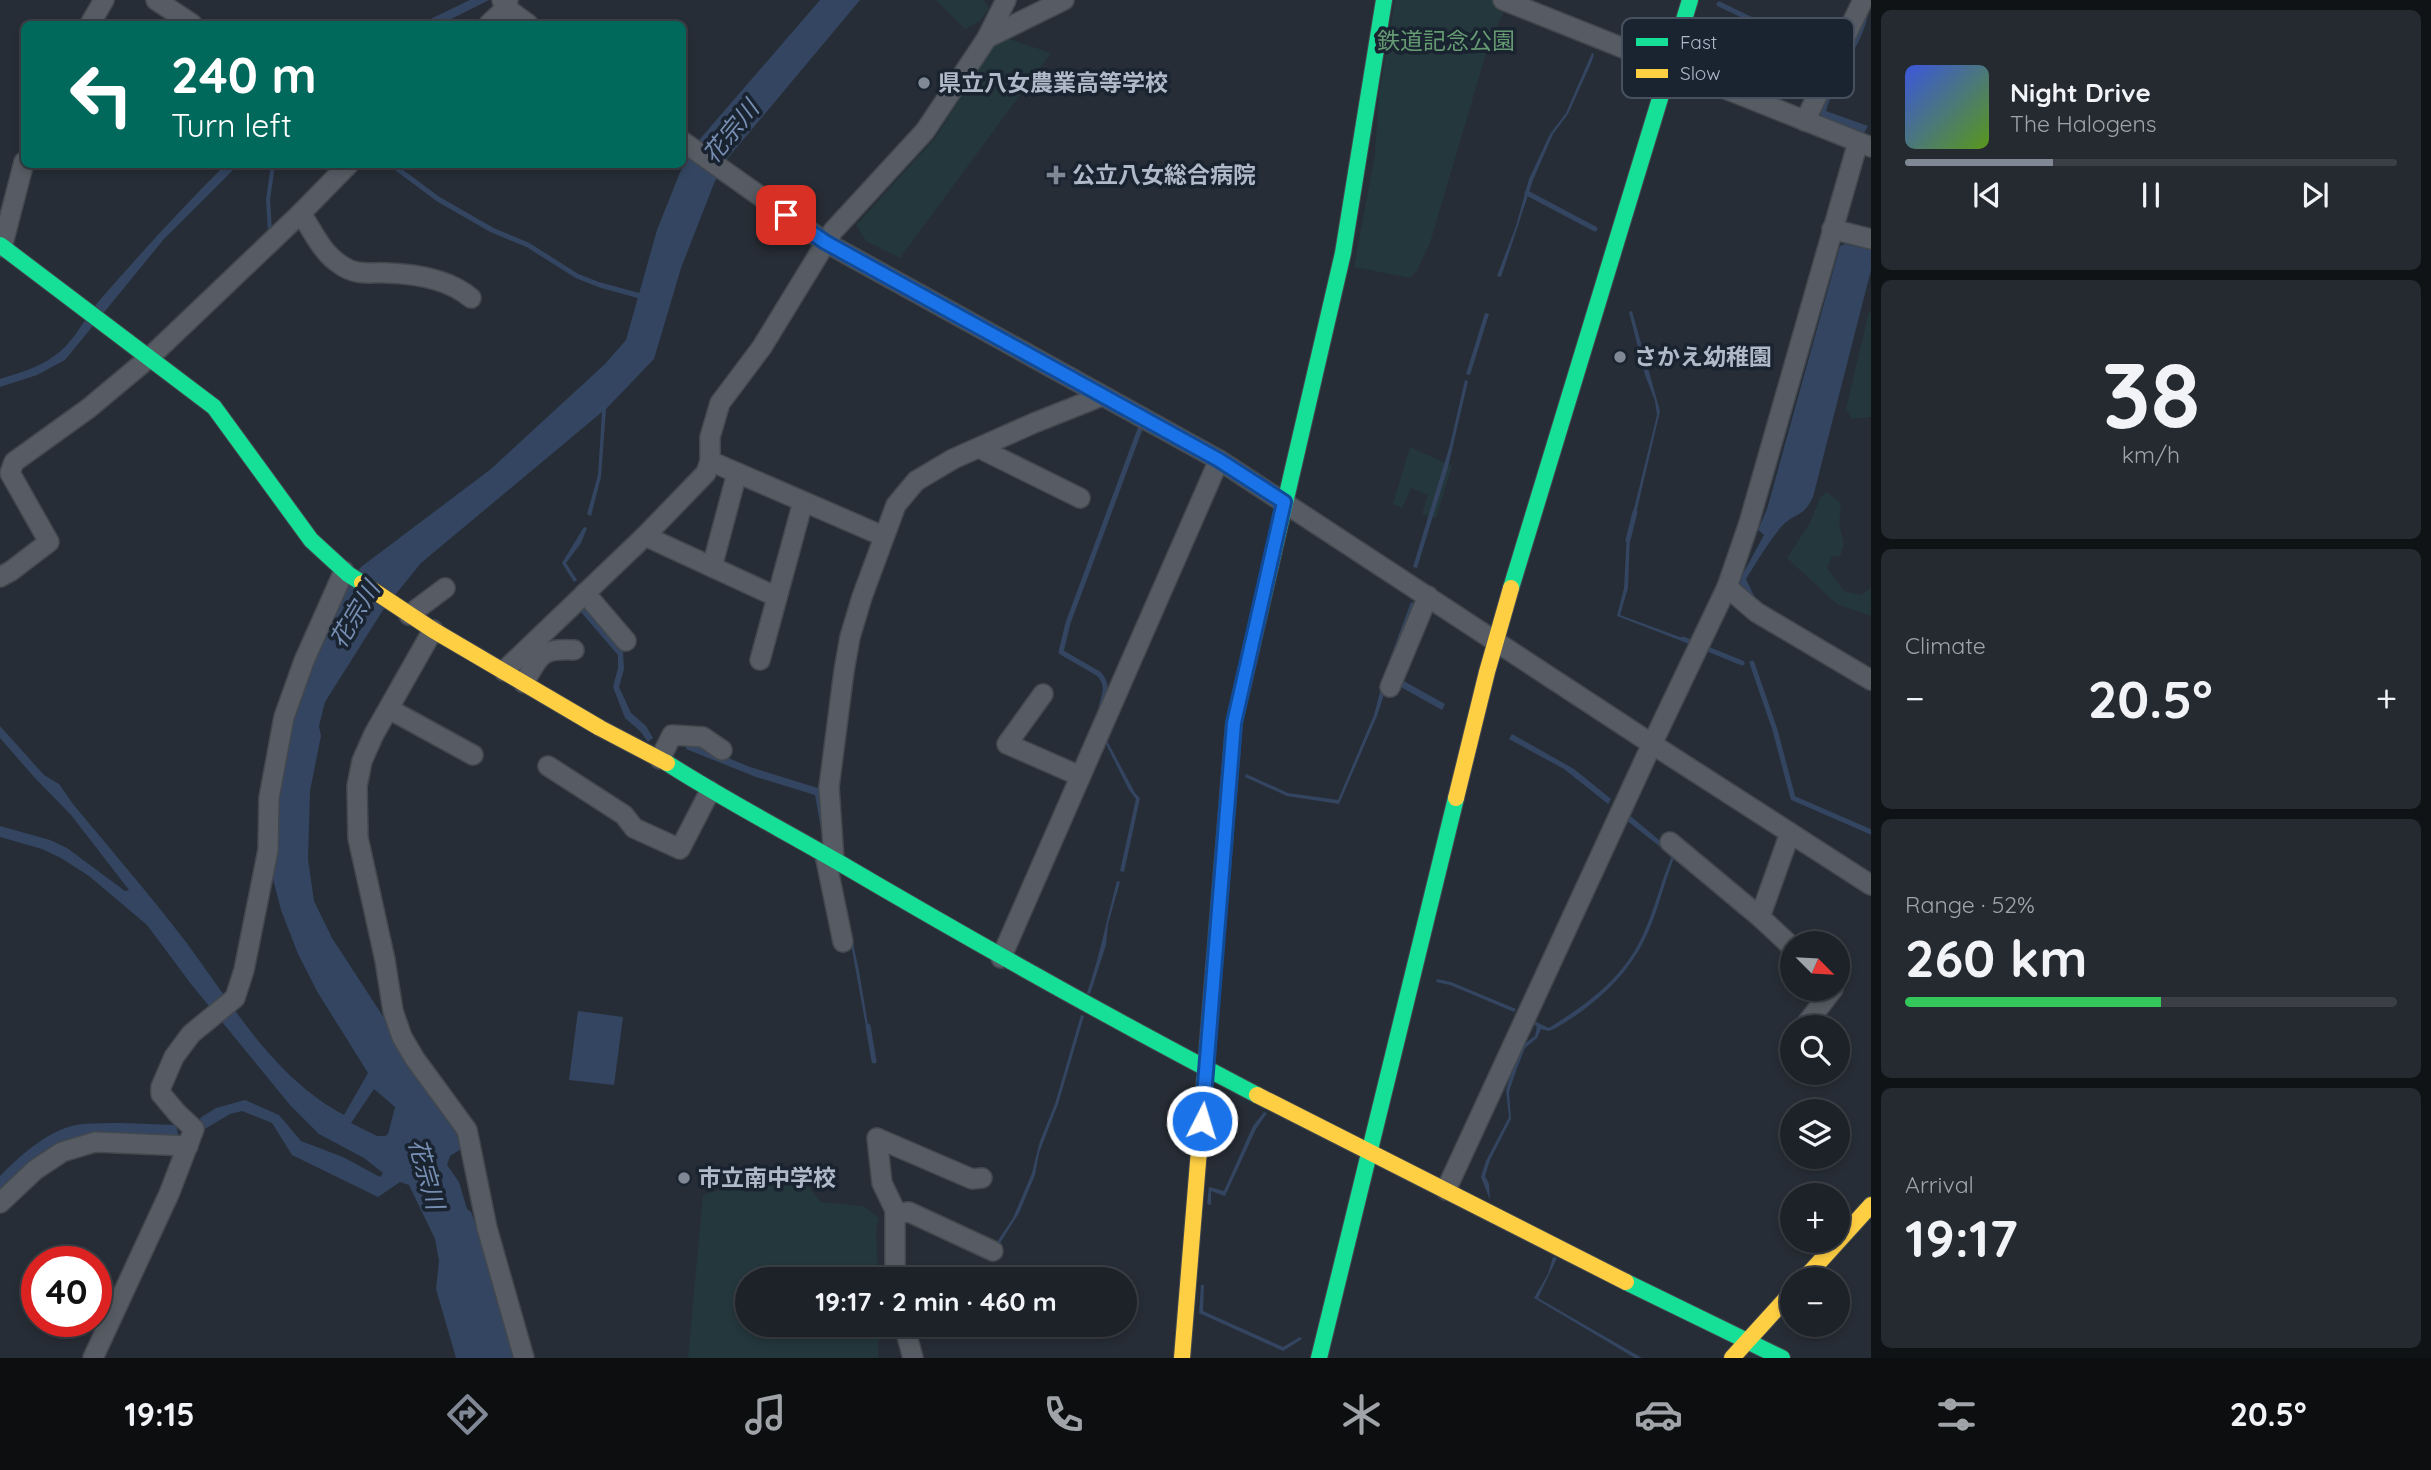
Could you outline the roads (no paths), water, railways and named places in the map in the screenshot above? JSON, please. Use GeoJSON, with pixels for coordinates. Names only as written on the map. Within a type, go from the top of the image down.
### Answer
{"type":"FeatureCollection","features":[{"type":"Feature","properties":{"kind":"street"},"geometry":{"type":"LineString","coordinates":[[92,21],[104,0]]}},
{"type":"Feature","properties":{"kind":"street"},"geometry":{"type":"LineString","coordinates":[[156,0],[188,21]]}},
{"type":"Feature","properties":{"kind":"street"},"geometry":{"type":"LineString","coordinates":[[504,671],[645,536],[706,473],[710,461],[710,437],[720,403],[762,347],[825,242],[925,131],[987,38],[1006,0]]}},
{"type":"Feature","properties":{"kind":"street"},"geometry":{"type":"LineString","coordinates":[[987,38],[1063,0]]}},
{"type":"Feature","properties":{"kind":"street"},"geometry":{"type":"LineString","coordinates":[[1182,1358],[1234,723],[1343,253],[1384,0]]}},
{"type":"Feature","properties":{"kind":"street"},"geometry":{"type":"LineString","coordinates":[[1503,0],[1622,47]]}},
{"type":"Feature","properties":{"kind":"street"},"geometry":{"type":"LineString","coordinates":[[1685,18],[1690,0]]}},
{"type":"Feature","properties":{"kind":"street"},"geometry":{"type":"LineString","coordinates":[[491,21],[505,3],[525,21]]}},
{"type":"Feature","properties":{"kind":"street"},"geometry":{"type":"LineString","coordinates":[[1854,28],[1863,11]]}},
{"type":"Feature","properties":{"kind":"street"},"geometry":{"type":"LineString","coordinates":[[1320,1358],[1368,1152],[1496,641],[1540,488],[1660,98]]}},
{"type":"Feature","properties":{"kind":"street"},"geometry":{"type":"LineString","coordinates":[[1446,1190],[1727,587],[1749,523],[1832,239],[1832,229],[1865,144],[1749,98]]}},
{"type":"Feature","properties":{"kind":"street"},"geometry":{"type":"LineString","coordinates":[[1805,121],[1817,98]]}},
{"type":"Feature","properties":{"kind":"street"},"geometry":{"type":"LineString","coordinates":[[686,144],[825,242],[1219,460],[1871,885]]}},
{"type":"Feature","properties":{"kind":"street"},"geometry":{"type":"LineString","coordinates":[[22,168],[1,246],[214,407],[311,540],[346,573],[433,630],[1001,958],[1368,1152],[1782,1358]]}},
{"type":"Feature","properties":{"kind":"street"},"geometry":{"type":"LineString","coordinates":[[0,577],[49,542],[10,473],[14,462],[89,408],[150,357],[345,168]]}},
{"type":"Feature","properties":{"kind":"street"},"geometry":{"type":"LineString","coordinates":[[301,213],[323,248],[340,265],[357,274],[390,273],[433,280],[460,289],[471,298]]}},
{"type":"Feature","properties":{"kind":"street"},"geometry":{"type":"LineString","coordinates":[[1832,229],[1871,239]]}},
{"type":"Feature","properties":{"kind":"street"},"geometry":{"type":"LineString","coordinates":[[843,942],[830,858],[829,787],[850,637],[896,505],[916,481],[953,459],[1102,396]]}},
{"type":"Feature","properties":{"kind":"street"},"geometry":{"type":"LineString","coordinates":[[979,448],[1080,498]]}},
{"type":"Feature","properties":{"kind":"street"},"geometry":{"type":"LineString","coordinates":[[1001,958],[1219,460]]}},
{"type":"Feature","properties":{"kind":"street"},"geometry":{"type":"LineString","coordinates":[[710,461],[883,536]]}},
{"type":"Feature","properties":{"kind":"street"},"geometry":{"type":"LineString","coordinates":[[712,567],[737,473]]}},
{"type":"Feature","properties":{"kind":"street"},"geometry":{"type":"LineString","coordinates":[[760,660],[803,502]]}},
{"type":"Feature","properties":{"kind":"street"},"geometry":{"type":"LineString","coordinates":[[645,536],[777,597]]}},
{"type":"Feature","properties":{"kind":"street"},"geometry":{"type":"LineString","coordinates":[[93,1358],[169,1194],[194,1129],[161,1094],[161,1087],[174,1057],[191,1034],[235,998],[244,970],[268,850],[269,798],[284,717],[304,661],[346,573]]}},
{"type":"Feature","properties":{"kind":"street"},"geometry":{"type":"LineString","coordinates":[[1727,587],[1756,612],[1871,680]]}},
{"type":"Feature","properties":{"kind":"street"},"geometry":{"type":"LineString","coordinates":[[402,610],[445,588]]}},
{"type":"Feature","properties":{"kind":"street"},"geometry":{"type":"LineString","coordinates":[[585,593],[626,641]]}},
{"type":"Feature","properties":{"kind":"street"},"geometry":{"type":"LineString","coordinates":[[1390,687],[1429,596]]}},
{"type":"Feature","properties":{"kind":"street"},"geometry":{"type":"LineString","coordinates":[[433,630],[374,734],[362,761],[357,786],[358,838],[385,960],[393,1011],[402,1037],[415,1059],[467,1130],[487,1227],[524,1358]]}},
{"type":"Feature","properties":{"kind":"street"},"geometry":{"type":"LineString","coordinates":[[524,682],[539,657],[552,649],[574,650]]}},
{"type":"Feature","properties":{"kind":"street"},"geometry":{"type":"LineString","coordinates":[[1042,694],[1007,744],[1080,776]]}},
{"type":"Feature","properties":{"kind":"street"},"geometry":{"type":"LineString","coordinates":[[389,709],[473,755]]}},
{"type":"Feature","properties":{"kind":"street"},"geometry":{"type":"LineString","coordinates":[[660,759],[672,735],[703,737],[722,750]]}},
{"type":"Feature","properties":{"kind":"street"},"geometry":{"type":"LineString","coordinates":[[548,766],[624,815],[635,828],[680,849],[709,791]]}},
{"type":"Feature","properties":{"kind":"street"},"geometry":{"type":"LineString","coordinates":[[1760,917],[1790,833]]}},
{"type":"Feature","properties":{"kind":"street"},"geometry":{"type":"LineString","coordinates":[[1670,842],[1780,936]]}},
{"type":"Feature","properties":{"kind":"street"},"geometry":{"type":"LineString","coordinates":[[895,1267],[895,1214],[882,1183],[877,1138],[972,1179],[982,1178]]}},
{"type":"Feature","properties":{"kind":"street"},"geometry":{"type":"LineString","coordinates":[[0,1203],[35,1170],[62,1152],[95,1142],[188,1146]]}},
{"type":"Feature","properties":{"kind":"street"},"geometry":{"type":"LineString","coordinates":[[1815,1267],[1871,1205]]}},
{"type":"Feature","properties":{"kind":"street"},"geometry":{"type":"LineString","coordinates":[[895,1214],[909,1212],[993,1251]]}},
{"type":"Feature","properties":{"kind":"street"},"geometry":{"type":"LineString","coordinates":[[1732,1358],[1780,1305]]}},
{"type":"Feature","properties":{"kind":"street"},"geometry":{"type":"LineString","coordinates":[[907,1337],[913,1358]]}},
{"type":"Feature","properties":{"kind":"water"},"geometry":{"type":"Polygon","coordinates":[[[470,0],[489,0],[447,21],[426,21],[470,0]]]}},
{"type":"Feature","properties":{"kind":"water","name":"花宗川"},"geometry":{"type":"Polygon","coordinates":[[[820,0],[860,0],[727,159],[715,181],[681,268],[654,359],[606,409],[601,477],[591,516],[587,514],[598,475],[602,412],[421,563],[383,610],[325,702],[319,726],[321,736],[310,791],[308,859],[314,901],[332,938],[459,1133],[461,1149],[450,1156],[447,1165],[459,1182],[467,1209],[471,1212],[484,1245],[515,1358],[456,1358],[436,1289],[439,1261],[435,1239],[409,1185],[400,1182],[378,1197],[292,1155],[272,1123],[242,1111],[230,1114],[203,1130],[200,1118],[216,1108],[245,1100],[279,1115],[301,1141],[343,1157],[380,1177],[383,1173],[364,1158],[319,1134],[290,1105],[191,984],[147,925],[89,876],[61,858],[42,849],[0,837],[0,826],[50,840],[67,848],[125,891],[129,890],[71,815],[0,738],[0,726],[44,775],[59,784],[172,924],[237,1014],[275,1060],[296,1081],[344,1115],[368,1073],[318,993],[298,954],[281,910],[272,875],[275,792],[285,729],[343,589],[361,567],[491,469],[605,364],[626,340],[657,230],[679,175],[682,168],[686,168],[688,156],[820,0]],[[374,1089],[351,1123],[377,1136],[388,1134],[395,1107],[374,1089]]]}},
{"type":"Feature","properties":{"kind":"water"},"geometry":{"type":"Polygon","coordinates":[[[1592,53],[1592,61],[1568,114],[1553,134],[1533,180],[1501,277],[1497,276],[1516,226],[1529,179],[1550,134],[1566,113],[1592,53]]]}},
{"type":"Feature","properties":{"kind":"water"},"geometry":{"type":"Polygon","coordinates":[[[1822,98],[1830,98],[1826,111],[1868,126],[1864,133],[1824,119],[1818,111],[1822,98]]]}},
{"type":"Feature","properties":{"kind":"water"},"geometry":{"type":"Polygon","coordinates":[[[222,168],[235,168],[164,239],[65,360],[37,375],[0,387],[0,379],[28,370],[61,351],[113,284],[222,168]]]}},
{"type":"Feature","properties":{"kind":"water"},"geometry":{"type":"Polygon","coordinates":[[[271,168],[275,168],[270,200],[272,230],[268,232],[266,199],[271,168]]]}},
{"type":"Feature","properties":{"kind":"water"},"geometry":{"type":"Polygon","coordinates":[[[1845,244],[1871,250],[1871,270],[1813,497],[1806,509],[1781,527],[1746,579],[1754,596],[1774,613],[1774,618],[1742,588],[1739,581],[1764,535],[1758,530],[1767,509],[1840,246],[1845,244]]]}},
{"type":"Feature","properties":{"kind":"water"},"geometry":{"type":"Polygon","coordinates":[[[1632,311],[1660,411],[1635,518],[1632,517],[1657,415],[1629,312],[1632,311]]]}},
{"type":"Feature","properties":{"kind":"water"},"geometry":{"type":"Polygon","coordinates":[[[1485,313],[1489,314],[1470,375],[1466,374],[1485,313]]]}},
{"type":"Feature","properties":{"kind":"water"},"geometry":{"type":"Polygon","coordinates":[[[1465,380],[1468,381],[1448,467],[1417,568],[1413,567],[1450,445],[1465,380]]]}},
{"type":"Feature","properties":{"kind":"water"},"geometry":{"type":"Polygon","coordinates":[[[584,527],[587,528],[581,543],[566,563],[577,580],[574,582],[562,563],[584,527]]]}},
{"type":"Feature","properties":{"kind":"water"},"geometry":{"type":"Polygon","coordinates":[[[1627,533],[1630,534],[1628,588],[1620,615],[1688,640],[1687,643],[1617,616],[1624,588],[1627,533]]]}},
{"type":"Feature","properties":{"kind":"water"},"geometry":{"type":"Polygon","coordinates":[[[1411,602],[1414,603],[1377,716],[1339,804],[1287,796],[1245,777],[1246,774],[1288,793],[1338,800],[1374,715],[1386,669],[1411,602]]]}},
{"type":"Feature","properties":{"kind":"water"},"geometry":{"type":"Polygon","coordinates":[[[584,607],[623,651],[624,669],[619,687],[631,713],[646,726],[653,738],[648,742],[625,718],[613,687],[618,655],[580,611],[584,607]]]}},
{"type":"Feature","properties":{"kind":"water"},"geometry":{"type":"Polygon","coordinates":[[[1402,680],[1445,704],[1442,710],[1399,686],[1402,680]]]}},
{"type":"Feature","properties":{"kind":"water"},"geometry":{"type":"Polygon","coordinates":[[[1512,734],[1574,769],[1611,799],[1608,804],[1564,769],[1509,739],[1512,734]]]}},
{"type":"Feature","properties":{"kind":"water"},"geometry":{"type":"Polygon","coordinates":[[[1105,737],[1140,798],[1124,872],[1120,871],[1136,799],[1103,738],[1105,737]]]}},
{"type":"Feature","properties":{"kind":"water"},"geometry":{"type":"Polygon","coordinates":[[[686,744],[694,744],[750,767],[821,789],[829,840],[823,840],[815,795],[756,777],[686,749],[686,744]]]}},
{"type":"Feature","properties":{"kind":"water"},"geometry":{"type":"Polygon","coordinates":[[[1628,814],[1744,911],[1740,915],[1674,858],[1649,931],[1621,976],[1578,1014],[1554,1029],[1541,1029],[1537,1038],[1525,1048],[1509,1092],[1511,1119],[1485,1176],[1489,1184],[1490,1200],[1481,1177],[1486,1161],[1509,1117],[1506,1090],[1524,1044],[1535,1036],[1537,1027],[1534,1021],[1549,1028],[1596,995],[1626,964],[1650,918],[1672,856],[1626,820],[1628,814]]]}},
{"type":"Feature","properties":{"kind":"water"},"geometry":{"type":"Polygon","coordinates":[[[838,873],[859,971],[869,1031],[867,1032],[838,873]]]}},
{"type":"Feature","properties":{"kind":"water"},"geometry":{"type":"Polygon","coordinates":[[[1117,881],[1120,882],[1108,924],[1106,945],[1090,994],[1087,993],[1117,881]]]}},
{"type":"Feature","properties":{"kind":"water"},"geometry":{"type":"Polygon","coordinates":[[[1437,979],[1451,982],[1516,1009],[1514,1012],[1450,985],[1436,982],[1437,979]]]}},
{"type":"Feature","properties":{"kind":"water"},"geometry":{"type":"Polygon","coordinates":[[[578,1011],[623,1017],[614,1085],[569,1080],[578,1011]]]}},
{"type":"Feature","properties":{"kind":"water"},"geometry":{"type":"Polygon","coordinates":[[[1081,1015],[1084,1016],[1058,1104],[1039,1153],[1035,1175],[1019,1213],[1000,1243],[997,1242],[1013,1218],[1032,1173],[1081,1015]]]}},
{"type":"Feature","properties":{"kind":"water"},"geometry":{"type":"Polygon","coordinates":[[[1264,1112],[1267,1113],[1256,1129],[1225,1196],[1211,1191],[1211,1205],[1207,1204],[1209,1187],[1224,1191],[1253,1126],[1264,1112]]]}},
{"type":"Feature","properties":{"kind":"water"},"geometry":{"type":"Polygon","coordinates":[[[121,1123],[176,1125],[179,1137],[99,1137],[0,1194],[0,1176],[48,1136],[71,1126],[121,1123]]]}},
{"type":"Feature","properties":{"kind":"water"},"geometry":{"type":"Polygon","coordinates":[[[1553,1257],[1557,1258],[1538,1298],[1642,1358],[1635,1358],[1534,1298],[1548,1274],[1553,1257]]]}},
{"type":"Feature","properties":{"kind":"water"},"geometry":{"type":"Polygon","coordinates":[[[1201,1285],[1204,1285],[1203,1311],[1283,1347],[1300,1337],[1302,1339],[1283,1351],[1199,1313],[1201,1285]]]}},
{"type":"Feature","properties":{"kind":"waterway"},"geometry":{"type":"LineString","coordinates":[[1719,4],[1748,18]]}},
{"type":"Feature","properties":{"kind":"waterway"},"geometry":{"type":"LineString","coordinates":[[1854,43],[1866,13]]}},
{"type":"Feature","properties":{"kind":"waterway"},"geometry":{"type":"LineString","coordinates":[[396,168],[438,199],[492,230],[528,245],[577,276],[644,297]]}},
{"type":"Feature","properties":{"kind":"waterway"},"geometry":{"type":"LineString","coordinates":[[1527,193],[1595,229]]}},
{"type":"Feature","properties":{"kind":"waterway"},"geometry":{"type":"LineString","coordinates":[[1101,707],[1105,690],[1102,678],[1061,652],[1068,623],[1140,429]]}},
{"type":"Feature","properties":{"kind":"waterway"},"geometry":{"type":"LineString","coordinates":[[1628,540],[1635,512]]}},
{"type":"Feature","properties":{"kind":"waterway"},"geometry":{"type":"LineString","coordinates":[[1683,639],[1742,663]]}},
{"type":"Feature","properties":{"kind":"waterway"},"geometry":{"type":"LineString","coordinates":[[1752,663],[1775,730],[1793,798],[1871,832]]}},
{"type":"Feature","properties":{"kind":"waterway"},"geometry":{"type":"LineString","coordinates":[[868,1026],[874,1061]]}},
{"type":"Feature","properties":{"kind":"place","name":"県立八女農業高等学校"},"geometry":{"type":"Point","coordinates":[924,83]}},
{"type":"Feature","properties":{"kind":"place","name":"公立八女総合病院"},"geometry":{"type":"Point","coordinates":[1056,175]}},
{"type":"Feature","properties":{"kind":"place","name":"さかえ幼稚園"},"geometry":{"type":"Point","coordinates":[1620,357]}},
{"type":"Feature","properties":{"kind":"place","name":"市立南中学校"},"geometry":{"type":"Point","coordinates":[684,1178]}},
{"type":"Feature","properties":{"kind":"park label","name":"鉄道記念公園"},"geometry":{"type":"Point","coordinates":[1446,41]}}]}
